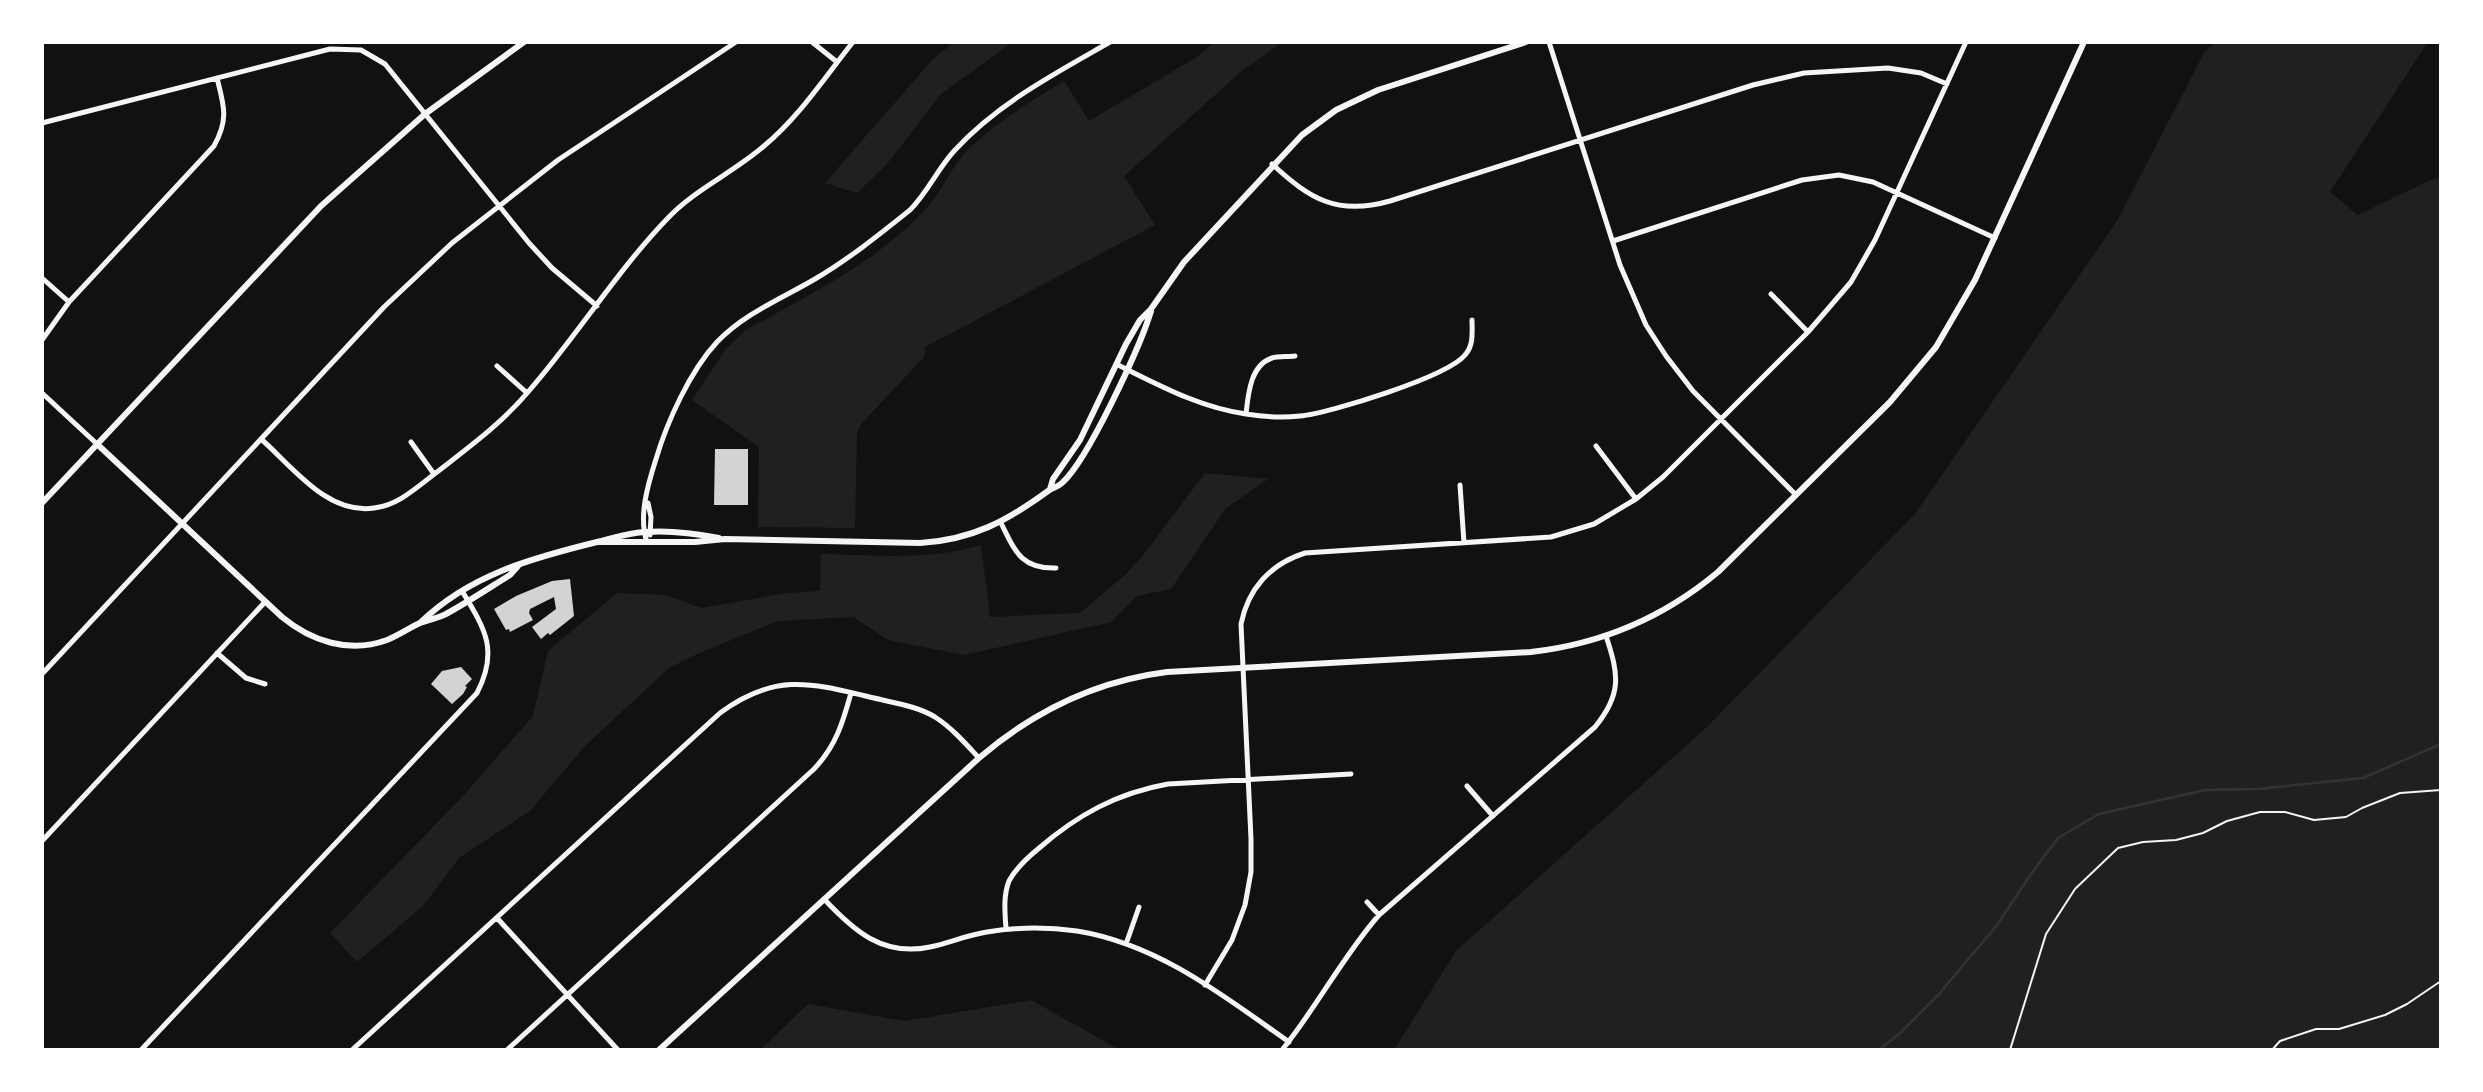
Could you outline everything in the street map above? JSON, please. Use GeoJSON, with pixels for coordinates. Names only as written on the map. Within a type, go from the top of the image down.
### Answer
{"type":"FeatureCollection","features":[{"type":"Feature","properties":{"kind":"street"},"geometry":{"type":"LineString","coordinates":[[42,503],[321,206],[425,114],[524,42]]}},
{"type":"Feature","properties":{"kind":"street"},"geometry":{"type":"LineString","coordinates":[[42,674],[384,307],[452,243],[498,205],[604,128],[736,42]]}},
{"type":"Feature","properties":{"kind":"street"},"geometry":{"type":"LineString","coordinates":[[812,42],[837,62]]}},
{"type":"Feature","properties":{"kind":"street"},"geometry":{"type":"LineString","coordinates":[[261,439],[326,497],[354,508],[372,509],[391,504],[494,426],[527,393],[669,216],[778,135],[853,42]]}},
{"type":"Feature","properties":{"kind":"street"},"geometry":{"type":"LineString","coordinates":[[647,542],[647,496],[652,471],[670,418],[715,344],[752,313],[826,272],[910,211],[953,152],[1009,102],[1110,42]]}},
{"type":"Feature","properties":{"kind":"street"},"geometry":{"type":"LineString","coordinates":[[1050,489],[1080,440],[1140,320],[1151,309],[1184,262],[1272,164],[1302,135],[1349,103],[1378,90],[1527,42]]}},
{"type":"Feature","properties":{"kind":"street"},"geometry":{"type":"LineString","coordinates":[[1549,42],[1612,241],[1634,300],[1657,343],[1679,374],[1796,495]]}},
{"type":"Feature","properties":{"kind":"street"},"geometry":{"type":"LineString","coordinates":[[1205,985],[1232,940],[1248,888],[1251,848],[1241,624],[1244,610],[1262,578],[1292,557],[1321,551],[1531,540],[1569,532],[1612,515],[1636,499],[1663,477],[1808,332],[1851,282],[1875,240],[1966,42]]}},
{"type":"Feature","properties":{"kind":"street"},"geometry":{"type":"LineString","coordinates":[[659,1050],[979,758],[1035,716],[1090,690],[1153,674],[1531,652],[1576,645],[1654,616],[1696,589],[1718,572],[1890,402],[1928,358],[1965,301],[2084,42]]}},
{"type":"Feature","properties":{"kind":"street"},"geometry":{"type":"LineString","coordinates":[[42,123],[331,49],[353,48],[379,59],[552,268],[597,306]]}},
{"type":"Feature","properties":{"kind":"street"},"geometry":{"type":"LineString","coordinates":[[1272,164],[1311,196],[1337,205],[1363,207],[1390,201],[1754,85],[1804,73],[1899,68],[1921,73],[1947,84]]}},
{"type":"Feature","properties":{"kind":"street"},"geometry":{"type":"LineString","coordinates":[[42,340],[69,302],[214,146],[225,119],[217,78]]}},
{"type":"Feature","properties":{"kind":"street"},"geometry":{"type":"LineString","coordinates":[[1612,241],[1815,177],[1839,175],[1860,178],[1995,238]]}},
{"type":"Feature","properties":{"kind":"street"},"geometry":{"type":"LineString","coordinates":[[42,278],[69,302]]}},
{"type":"Feature","properties":{"kind":"street"},"geometry":{"type":"LineString","coordinates":[[1771,294],[1808,332]]}},
{"type":"Feature","properties":{"kind":"street"},"geometry":{"type":"LineString","coordinates":[[598,542],[695,542],[725,539],[932,542],[974,533],[1001,523],[1060,485],[1074,467],[1127,369],[1151,309]]}},
{"type":"Feature","properties":{"kind":"street"},"geometry":{"type":"LineString","coordinates":[[1116,364],[1197,403],[1246,414],[1283,417],[1324,412],[1443,371],[1464,358],[1472,344],[1472,320]]}},
{"type":"Feature","properties":{"kind":"street"},"geometry":{"type":"LineString","coordinates":[[1246,414],[1252,380],[1262,365],[1271,358],[1295,356]]}},
{"type":"Feature","properties":{"kind":"street"},"geometry":{"type":"LineString","coordinates":[[498,366],[527,393]]}},
{"type":"Feature","properties":{"kind":"street"},"geometry":{"type":"LineString","coordinates":[[42,393],[265,602],[305,634],[334,644],[357,645],[382,641],[444,615],[510,575],[518,566]]}},
{"type":"Feature","properties":{"kind":"street"},"geometry":{"type":"LineString","coordinates":[[411,442],[434,474]]}},
{"type":"Feature","properties":{"kind":"street"},"geometry":{"type":"LineString","coordinates":[[1597,446],[1636,499]]}},
{"type":"Feature","properties":{"kind":"street"},"geometry":{"type":"LineString","coordinates":[[1460,485],[1464,543]]}},
{"type":"Feature","properties":{"kind":"street"},"geometry":{"type":"LineString","coordinates":[[1001,523],[1013,547],[1027,562],[1035,567],[1056,568]]}},
{"type":"Feature","properties":{"kind":"street"},"geometry":{"type":"LineString","coordinates":[[418,624],[438,605],[462,591],[506,567],[518,566],[539,557],[647,532],[695,533],[725,539]]}},
{"type":"Feature","properties":{"kind":"street"},"geometry":{"type":"LineString","coordinates":[[141,1050],[477,693],[486,672],[489,652],[486,633],[462,591]]}},
{"type":"Feature","properties":{"kind":"street"},"geometry":{"type":"LineString","coordinates":[[42,841],[265,602]]}},
{"type":"Feature","properties":{"kind":"street"},"geometry":{"type":"LineString","coordinates":[[1282,1050],[1306,1021],[1364,933],[1380,915],[1595,727],[1605,715],[1612,702],[1617,676],[1606,636]]}},
{"type":"Feature","properties":{"kind":"street"},"geometry":{"type":"LineString","coordinates":[[218,653],[246,678],[265,684]]}},
{"type":"Feature","properties":{"kind":"street"},"geometry":{"type":"LineString","coordinates":[[352,1050],[720,713],[766,688],[794,684],[822,686],[914,708],[934,716],[955,732],[979,758]]}},
{"type":"Feature","properties":{"kind":"street"},"geometry":{"type":"LineString","coordinates":[[507,1050],[814,769],[839,735],[852,693]]}},
{"type":"Feature","properties":{"kind":"street"},"geometry":{"type":"LineString","coordinates":[[1006,929],[1005,898],[1014,872],[1063,827],[1118,797],[1153,787],[1351,774]]}},
{"type":"Feature","properties":{"kind":"street"},"geometry":{"type":"LineString","coordinates":[[1467,786],[1493,816]]}},
{"type":"Feature","properties":{"kind":"street"},"geometry":{"type":"LineString","coordinates":[[824,899],[862,934],[880,943],[901,948],[929,948],[1006,929],[1049,928],[1126,944],[1168,961],[1289,1042]]}},
{"type":"Feature","properties":{"kind":"street"},"geometry":{"type":"LineString","coordinates":[[1367,902],[1380,915]]}},
{"type":"Feature","properties":{"kind":"street"},"geometry":{"type":"LineString","coordinates":[[1126,944],[1139,907]]}},
{"type":"Feature","properties":{"kind":"street"},"geometry":{"type":"LineString","coordinates":[[497,918],[618,1050]]}},
{"type":"Feature","properties":{"kind":"path"},"geometry":{"type":"LineString","coordinates":[[2010,1050],[2046,934],[2076,889],[2118,848],[2143,842],[2176,840],[2203,833],[2227,821],[2260,813],[2285,812],[2314,820],[2346,817],[2400,793],[2441,790]]}},
{"type":"Feature","properties":{"kind":"path"},"geometry":{"type":"LineString","coordinates":[[2272,1050],[2280,1041],[2316,1029],[2339,1029],[2385,1015],[2441,981]]}},
{"type":"Feature","properties":{"kind":"shaded area"},"geometry":{"type":"Polygon","coordinates":[[[954,42],[1013,42],[941,94],[887,164],[857,193],[825,183],[933,59],[954,42]]]}},
{"type":"Feature","properties":{"kind":"shaded area"},"geometry":{"type":"Polygon","coordinates":[[[1214,42],[1283,42],[1243,70],[1124,176],[1155,225],[925,347],[924,357],[862,423],[857,432],[855,528],[758,527],[759,447],[692,400],[725,350],[746,330],[840,277],[884,247],[924,211],[964,154],[975,143],[1038,97],[1064,81],[1089,121],[1197,57],[1214,42]]]}},
{"type":"Feature","properties":{"kind":"shaded area"},"geometry":{"type":"Polygon","coordinates":[[[2216,42],[2428,42],[2330,192],[2358,215],[2441,177],[2441,1050],[1394,1050],[1456,951],[1707,727],[1915,514],[2117,221],[2205,51],[2216,42]]]}},
{"type":"Feature","properties":{"kind":"shaded area"},"geometry":{"type":"Polygon","coordinates":[[[1205,473],[1268,479],[1226,508],[1171,589],[1137,596],[1111,622],[964,655],[888,640],[853,617],[778,621],[669,668],[585,746],[530,811],[459,858],[423,906],[357,962],[330,933],[464,795],[533,716],[548,651],[617,593],[666,595],[701,608],[787,593],[820,591],[821,554],[922,555],[981,545],[990,617],[1080,613],[1141,558],[1205,473]]]}},
{"type":"Feature","properties":{"kind":"shaded area"},"geometry":{"type":"Polygon","coordinates":[[[1031,1000],[1120,1050],[760,1050],[808,1004],[904,1021],[1031,1000]]]}},
{"type":"Feature","properties":{"kind":"building"},"geometry":{"type":"Polygon","coordinates":[[[715,449],[748,449],[748,505],[714,505],[715,449]]]}},
{"type":"Feature","properties":{"kind":"building"},"geometry":{"type":"Polygon","coordinates":[[[570,579],[574,616],[541,639],[532,627],[556,609],[554,597],[530,609],[533,620],[510,632],[509,629],[506,630],[494,609],[516,596],[552,581],[570,579]]]}},
{"type":"Feature","properties":{"kind":"building"},"geometry":{"type":"Polygon","coordinates":[[[461,667],[472,679],[465,686],[467,687],[463,694],[452,704],[431,684],[442,671],[461,667]]]}},
{"type":"Feature","properties":{"kind":"waterway"},"geometry":{"type":"LineString","coordinates":[[1879,1050],[1939,994],[1997,925],[2058,838],[2099,814],[2205,790],[2258,789],[2363,778],[2441,744]]}}]}
